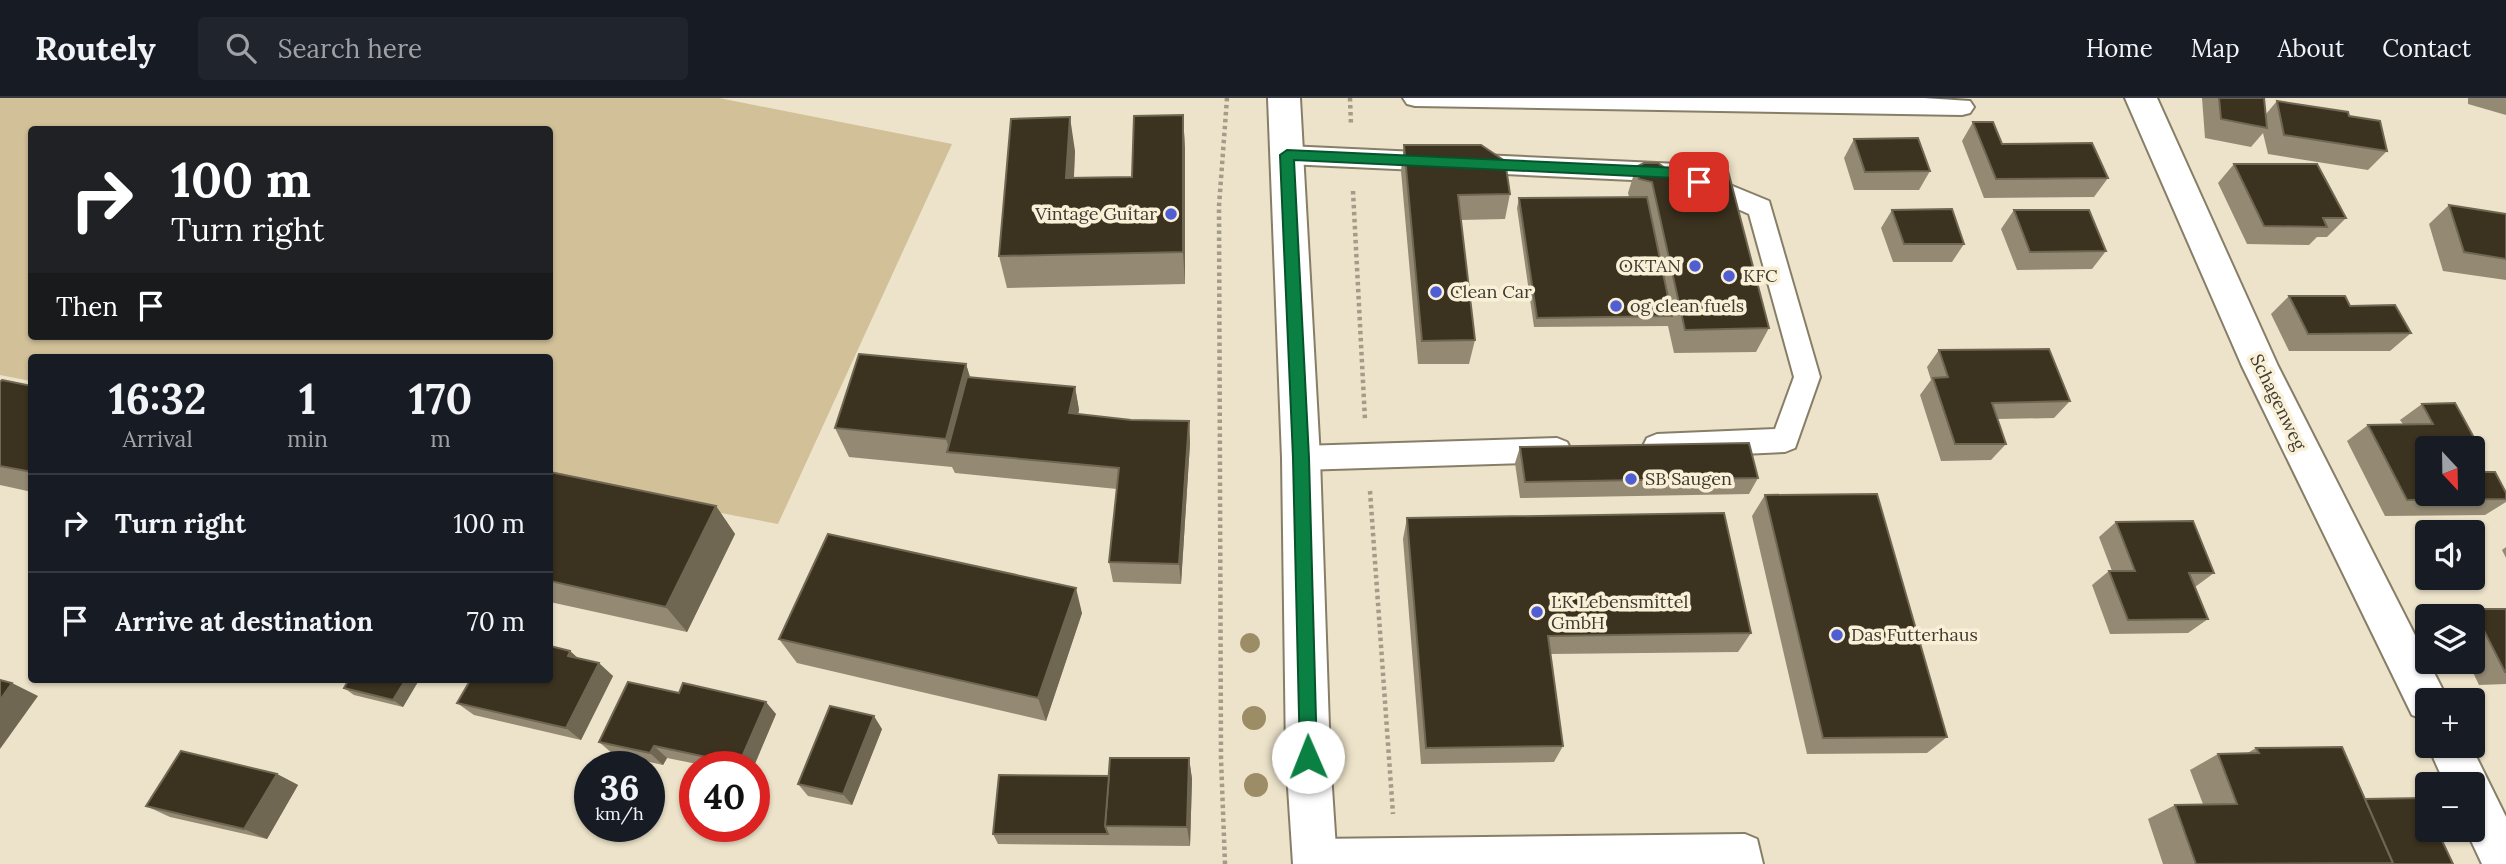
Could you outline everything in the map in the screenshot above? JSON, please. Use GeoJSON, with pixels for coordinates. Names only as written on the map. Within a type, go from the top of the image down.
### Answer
{"type":"FeatureCollection","features":[{"type":"Feature","properties":{"kind":"street"},"geometry":{"type":"LineString","coordinates":[[1283,98],[1301,458],[1308,757],[1315,859]]}},
{"type":"Feature","properties":{"kind":"street","name":"Schagenweg"},"geometry":{"type":"LineString","coordinates":[[2141,98],[2260,366],[2421,688]]}},
{"type":"Feature","properties":{"kind":"street"},"geometry":{"type":"LineString","coordinates":[[2485,822],[2505,864]]}},
{"type":"Feature","properties":{"kind":"lane"},"geometry":{"type":"LineString","coordinates":[[1415,98],[1962,107]]}},
{"type":"Feature","properties":{"kind":"lane"},"geometry":{"type":"LineString","coordinates":[[1287,155],[1679,173],[1760,208],[1807,377],[1784,440],[1632,447]]}},
{"type":"Feature","properties":{"kind":"lane"},"geometry":{"type":"LineString","coordinates":[[1301,458],[1576,449]]}},
{"type":"Feature","properties":{"kind":"lane"},"geometry":{"type":"LineString","coordinates":[[1315,859],[1501,850],[1745,850],[1747,864]]}},
{"type":"Feature","properties":{"kind":"path"},"geometry":{"type":"LineString","coordinates":[[1225,864],[1220,759],[1219,206],[1227,98]]}},
{"type":"Feature","properties":{"kind":"shaded area"},"geometry":{"type":"Polygon","coordinates":[[[0,98],[719,98],[952,144],[778,524],[553,481],[553,354],[28,354],[28,380],[0,375],[0,98]]]}},
{"type":"Feature","properties":{"kind":"building"},"geometry":{"type":"Polygon","coordinates":[[[2219,98],[2264,98],[2267,128],[2221,119],[2219,98]]]}},
{"type":"Feature","properties":{"kind":"building"},"geometry":{"type":"Polygon","coordinates":[[[2277,101],[2348,112],[2349,116],[2380,121],[2387,151],[2284,135],[2277,101]]]}},
{"type":"Feature","properties":{"kind":"building"},"geometry":{"type":"Polygon","coordinates":[[[1183,115],[1183,252],[999,256],[1011,119],[1070,117],[1066,178],[1132,177],[1134,116],[1183,115]]]}},
{"type":"Feature","properties":{"kind":"building"},"geometry":{"type":"Polygon","coordinates":[[[1973,122],[1993,122],[2002,144],[2092,143],[2108,178],[1996,179],[1973,122]]]}},
{"type":"Feature","properties":{"kind":"building"},"geometry":{"type":"Polygon","coordinates":[[[1918,138],[1930,171],[1865,172],[1854,139],[1918,138]]]}},
{"type":"Feature","properties":{"kind":"building","name":"Clean Car"},"geometry":{"type":"Polygon","coordinates":[[[1404,145],[1481,145],[1505,161],[1510,194],[1458,195],[1475,340],[1422,341],[1404,145]]]}},
{"type":"Feature","properties":{"kind":"building","name":"OKTAN"},"geometry":{"type":"Polygon","coordinates":[[[1644,163],[1658,163],[1665,168],[1727,167],[1769,328],[1685,330],[1652,182],[1639,179],[1636,167],[1644,163]]]}},
{"type":"Feature","properties":{"kind":"building"},"geometry":{"type":"Polygon","coordinates":[[[2234,164],[2317,164],[2346,218],[2323,218],[2327,227],[2264,226],[2234,164]]]}},
{"type":"Feature","properties":{"kind":"building"},"geometry":{"type":"Polygon","coordinates":[[[1647,197],[1672,316],[1537,318],[1519,198],[1647,197]]]}},
{"type":"Feature","properties":{"kind":"building"},"geometry":{"type":"Polygon","coordinates":[[[2449,205],[2506,214],[2506,259],[2464,252],[2449,205]]]}},
{"type":"Feature","properties":{"kind":"building"},"geometry":{"type":"Polygon","coordinates":[[[1952,209],[1964,244],[1904,244],[1892,210],[1952,209]]]}},
{"type":"Feature","properties":{"kind":"building"},"geometry":{"type":"Polygon","coordinates":[[[2014,210],[2089,210],[2106,251],[2030,252],[2014,210]]]}},
{"type":"Feature","properties":{"kind":"building"},"geometry":{"type":"Polygon","coordinates":[[[2289,296],[2345,296],[2350,306],[2395,305],[2411,333],[2308,334],[2289,296]]]}},
{"type":"Feature","properties":{"kind":"building"},"geometry":{"type":"Polygon","coordinates":[[[2049,349],[2070,401],[1992,403],[2006,444],[1955,444],[1933,378],[1948,377],[1939,350],[2049,349]]]}},
{"type":"Feature","properties":{"kind":"building"},"geometry":{"type":"Polygon","coordinates":[[[859,354],[966,364],[946,439],[835,428],[859,354]]]}},
{"type":"Feature","properties":{"kind":"building"},"geometry":{"type":"Polygon","coordinates":[[[967,377],[1075,387],[1069,413],[1131,420],[1189,421],[1179,564],[1109,562],[1119,468],[947,452],[967,377]]]}},
{"type":"Feature","properties":{"kind":"building"},"geometry":{"type":"Polygon","coordinates":[[[2,380],[28,385],[28,471],[0,466],[2,380]]]}},
{"type":"Feature","properties":{"kind":"building"},"geometry":{"type":"Polygon","coordinates":[[[2455,403],[2473,436],[2415,436],[2415,500],[2407,500],[2368,425],[2433,424],[2422,404],[2455,403]]]}},
{"type":"Feature","properties":{"kind":"building"},"geometry":{"type":"Polygon","coordinates":[[[1749,443],[1758,478],[1525,482],[1520,447],[1749,443]]]}},
{"type":"Feature","properties":{"kind":"building"},"geometry":{"type":"Polygon","coordinates":[[[2485,472],[2495,472],[2506,493],[2506,499],[2485,499],[2485,472]]]}},
{"type":"Feature","properties":{"kind":"building"},"geometry":{"type":"Polygon","coordinates":[[[553,473],[716,506],[666,607],[553,582],[553,473]]]}},
{"type":"Feature","properties":{"kind":"building","name":"Das Futterhaus"},"geometry":{"type":"Polygon","coordinates":[[[1877,494],[1947,737],[1823,738],[1765,495],[1877,494]]]}},
{"type":"Feature","properties":{"kind":"building"},"geometry":{"type":"Polygon","coordinates":[[[1724,513],[1751,633],[1548,636],[1563,746],[1426,748],[1407,518],[1724,513]]]}},
{"type":"Feature","properties":{"kind":"building"},"geometry":{"type":"Polygon","coordinates":[[[2193,521],[2214,573],[2189,573],[2208,619],[2128,620],[2109,571],[2135,571],[2116,522],[2193,521]]]}},
{"type":"Feature","properties":{"kind":"building"},"geometry":{"type":"Polygon","coordinates":[[[828,534],[1076,588],[1038,698],[779,639],[828,534]]]}},
{"type":"Feature","properties":{"kind":"building"},"geometry":{"type":"Polygon","coordinates":[[[2485,609],[2506,609],[2505,672],[2485,633],[2485,609]]]}},
{"type":"Feature","properties":{"kind":"building"},"geometry":{"type":"Polygon","coordinates":[[[553,647],[570,651],[568,656],[599,663],[566,728],[457,703],[469,683],[553,683],[553,647]]]}},
{"type":"Feature","properties":{"kind":"building"},"geometry":{"type":"Polygon","coordinates":[[[0,680],[12,683],[0,700],[0,680]]]}},
{"type":"Feature","properties":{"kind":"building"},"geometry":{"type":"Polygon","coordinates":[[[628,682],[679,693],[683,683],[766,702],[745,751],[679,751],[654,746],[651,751],[641,751],[599,742],[628,682]]]}},
{"type":"Feature","properties":{"kind":"building"},"geometry":{"type":"Polygon","coordinates":[[[347,683],[404,683],[393,700],[344,688],[347,683]]]}},
{"type":"Feature","properties":{"kind":"building"},"geometry":{"type":"Polygon","coordinates":[[[830,706],[874,716],[843,794],[798,784],[830,706]]]}},
{"type":"Feature","properties":{"kind":"building"},"geometry":{"type":"Polygon","coordinates":[[[2342,747],[2393,863],[2196,864],[2175,805],[2237,804],[2218,754],[2259,753],[2256,748],[2342,747]]]}},
{"type":"Feature","properties":{"kind":"building"},"geometry":{"type":"Polygon","coordinates":[[[181,751],[277,774],[244,829],[146,806],[181,751]]]}},
{"type":"Feature","properties":{"kind":"building"},"geometry":{"type":"Polygon","coordinates":[[[1110,758],[1189,758],[1187,827],[1105,826],[1110,758]]]}},
{"type":"Feature","properties":{"kind":"building"},"geometry":{"type":"Polygon","coordinates":[[[999,775],[1109,776],[1105,826],[1108,834],[993,834],[999,775]]]}},
{"type":"Feature","properties":{"kind":"building"},"geometry":{"type":"Polygon","coordinates":[[[2415,798],[2415,842],[2443,842],[2453,864],[2393,864],[2365,799],[2415,798]]]}},
{"type":"Feature","properties":{"kind":"place","name":"Vintage Guitar"},"geometry":{"type":"Point","coordinates":[1171,214]}},
{"type":"Feature","properties":{"kind":"place","name":"OKTAN"},"geometry":{"type":"Point","coordinates":[1695,266]}},
{"type":"Feature","properties":{"kind":"place","name":"KFC"},"geometry":{"type":"Point","coordinates":[1729,276]}},
{"type":"Feature","properties":{"kind":"place","name":"Clean Car"},"geometry":{"type":"Point","coordinates":[1436,292]}},
{"type":"Feature","properties":{"kind":"place","name":"og clean fuels"},"geometry":{"type":"Point","coordinates":[1616,306]}},
{"type":"Feature","properties":{"kind":"place","name":"SB Saugen"},"geometry":{"type":"Point","coordinates":[1631,479]}},
{"type":"Feature","properties":{"kind":"place","name":"LK Lebensmittel GmbH"},"geometry":{"type":"Point","coordinates":[1537,612]}},
{"type":"Feature","properties":{"kind":"place","name":"Das Futterhaus"},"geometry":{"type":"Point","coordinates":[1837,635]}},
{"type":"Feature","properties":{"kind":"route"},"geometry":{"type":"LineString","coordinates":[[1308,757],[1301,458],[1287,155],[1679,173],[1699,182]]}}]}
